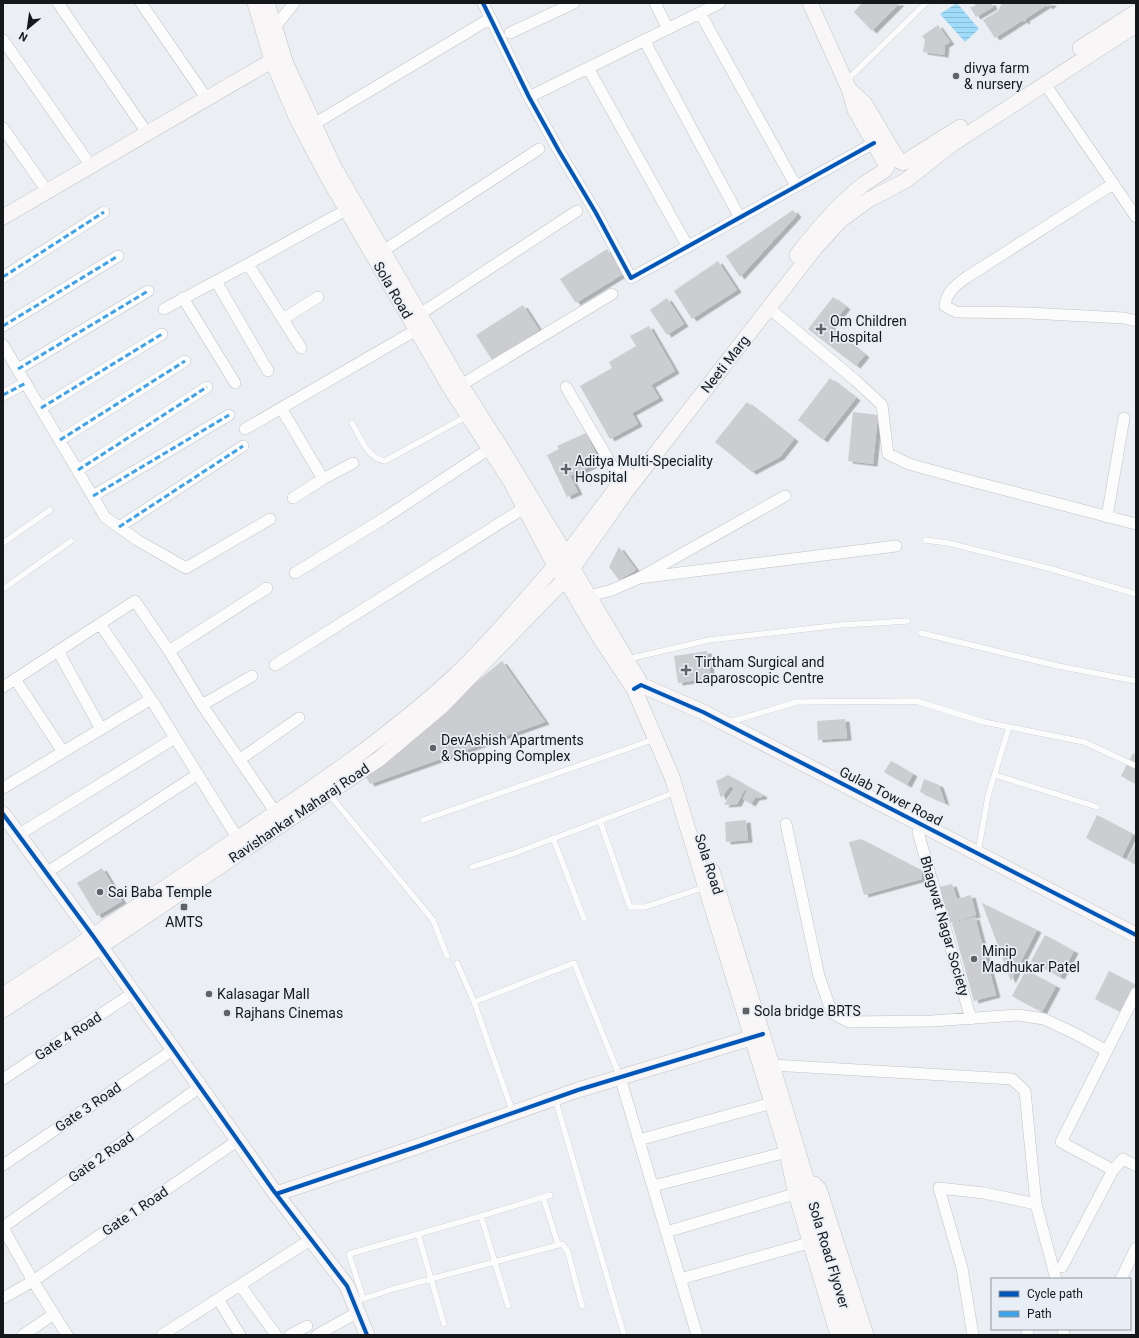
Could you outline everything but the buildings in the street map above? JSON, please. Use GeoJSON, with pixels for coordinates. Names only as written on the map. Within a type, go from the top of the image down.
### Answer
{"type":"FeatureCollection","features":[{"type":"Feature","properties":{"kind":"main road","name":"Sola Road"},"geometry":{"type":"LineString","coordinates":[[255,3],[278,57],[297,119],[346,210],[416,330],[511,482],[555,566],[569,574],[589,596],[627,659],[655,739],[672,777],[706,887],[757,1036],[772,1065],[798,1186]]}},
{"type":"Feature","properties":{"kind":"main road","name":"Sola Road"},"geometry":{"type":"LineString","coordinates":[[267,3],[275,27],[278,57],[286,64],[334,167],[461,385],[566,555],[569,574],[600,638],[640,693],[679,769],[757,1036],[772,1103],[798,1186]]}},
{"type":"Feature","properties":{"kind":"main road"},"geometry":{"type":"LineString","coordinates":[[810,3],[847,85],[855,110],[874,143],[894,165],[908,170],[907,178],[903,182],[894,184],[886,178],[894,165]]}},
{"type":"Feature","properties":{"kind":"main road","name":"Ravishankar Maharaj Road"},"geometry":{"type":"LineString","coordinates":[[3,1010],[238,838],[276,813],[397,725],[450,679],[493,636],[566,555],[621,481],[815,232],[837,208],[864,184],[1136,12]]}},
{"type":"Feature","properties":{"kind":"main road","name":"Neeti Marg"},"geometry":{"type":"LineString","coordinates":[[569,574],[625,493],[816,247],[841,220],[870,199],[903,182],[951,144],[1136,25]]}},
{"type":"Feature","properties":{"kind":"main road"},"geometry":{"type":"LineString","coordinates":[[3,217],[278,57]]}},
{"type":"Feature","properties":{"kind":"main road"},"geometry":{"type":"LineString","coordinates":[[847,85],[865,104],[894,165]]}},
{"type":"Feature","properties":{"kind":"main road","name":"Ravishankar Maharaj Road"},"geometry":{"type":"LineString","coordinates":[[3,995],[97,941],[329,793],[379,759],[441,707],[569,574]]}},
{"type":"Feature","properties":{"kind":"main road"},"geometry":{"type":"LineString","coordinates":[[640,693],[700,720],[1136,945]]}},
{"type":"Feature","properties":{"kind":"main road","name":"Gulab Tower Road"},"geometry":{"type":"LineString","coordinates":[[640,693],[724,723],[1136,935]]}},
{"type":"Feature","properties":{"kind":"main road"},"geometry":{"type":"LineString","coordinates":[[3,814],[97,941],[276,1194],[347,1286],[359,1304],[367,1335]]}},
{"type":"Feature","properties":{"kind":"main road"},"geometry":{"type":"LineString","coordinates":[[276,1194],[555,1098],[757,1036]]}},
{"type":"Feature","properties":{"kind":"main road"},"geometry":{"type":"LineString","coordinates":[[833,1335],[805,1244],[798,1186],[819,1189],[866,1335]]}},
{"type":"Feature","properties":{"kind":"main road","name":"Sola Road Flyover"},"geometry":{"type":"LineString","coordinates":[[798,1186],[838,1335]]}},
{"type":"Feature","properties":{"kind":"main road","name":"Sola Road Flyover"},"geometry":{"type":"LineString","coordinates":[[798,1186],[853,1335]]}},
{"type":"Feature","properties":{"kind":"street"},"geometry":{"type":"LineString","coordinates":[[58,3],[147,133]]}},
{"type":"Feature","properties":{"kind":"street"},"geometry":{"type":"LineString","coordinates":[[141,3],[207,98]]}},
{"type":"Feature","properties":{"kind":"street"},"geometry":{"type":"LineString","coordinates":[[275,27],[294,3]]}},
{"type":"Feature","properties":{"kind":"street"},"geometry":{"type":"LineString","coordinates":[[483,3],[529,97],[596,213],[631,278],[874,143]]}},
{"type":"Feature","properties":{"kind":"street"},"geometry":{"type":"LineString","coordinates":[[510,33],[574,3]]}},
{"type":"Feature","properties":{"kind":"street"},"geometry":{"type":"LineString","coordinates":[[655,3],[668,29]]}},
{"type":"Feature","properties":{"kind":"street"},"geometry":{"type":"LineString","coordinates":[[529,97],[720,3]]}},
{"type":"Feature","properties":{"kind":"street"},"geometry":{"type":"LineString","coordinates":[[700,13],[796,186]]}},
{"type":"Feature","properties":{"kind":"street"},"geometry":{"type":"LineString","coordinates":[[314,124],[491,18]]}},
{"type":"Feature","properties":{"kind":"street"},"geometry":{"type":"LineString","coordinates":[[3,40],[91,166]]}},
{"type":"Feature","properties":{"kind":"street"},"geometry":{"type":"LineString","coordinates":[[644,40],[740,218]]}},
{"type":"Feature","properties":{"kind":"street"},"geometry":{"type":"LineString","coordinates":[[588,68],[688,246]]}},
{"type":"Feature","properties":{"kind":"street"},"geometry":{"type":"LineString","coordinates":[[1046,84],[1136,217]]}},
{"type":"Feature","properties":{"kind":"street"},"geometry":{"type":"LineString","coordinates":[[3,128],[47,192]]}},
{"type":"Feature","properties":{"kind":"street"},"geometry":{"type":"LineString","coordinates":[[383,251],[539,149]]}},
{"type":"Feature","properties":{"kind":"street"},"geometry":{"type":"LineString","coordinates":[[1113,184],[967,277],[953,288],[945,300],[945,306],[956,312],[1028,313],[1124,318],[1136,320]]}},
{"type":"Feature","properties":{"kind":"street"},"geometry":{"type":"LineString","coordinates":[[164,309],[346,210]]}},
{"type":"Feature","properties":{"kind":"street"},"geometry":{"type":"LineString","coordinates":[[420,314],[577,211]]}},
{"type":"Feature","properties":{"kind":"street"},"geometry":{"type":"LineString","coordinates":[[3,277],[104,212]]}},
{"type":"Feature","properties":{"kind":"street"},"geometry":{"type":"LineString","coordinates":[[3,326],[118,256]]}},
{"type":"Feature","properties":{"kind":"street"},"geometry":{"type":"LineString","coordinates":[[248,264],[301,348]]}},
{"type":"Feature","properties":{"kind":"street"},"geometry":{"type":"LineString","coordinates":[[216,281],[268,371]]}},
{"type":"Feature","properties":{"kind":"street"},"geometry":{"type":"LineString","coordinates":[[18,369],[148,291]]}},
{"type":"Feature","properties":{"kind":"street"},"geometry":{"type":"LineString","coordinates":[[461,385],[612,294]]}},
{"type":"Feature","properties":{"kind":"street"},"geometry":{"type":"LineString","coordinates":[[283,319],[318,297]]}},
{"type":"Feature","properties":{"kind":"street"},"geometry":{"type":"LineString","coordinates":[[183,298],[235,383]]}},
{"type":"Feature","properties":{"kind":"street"},"geometry":{"type":"LineString","coordinates":[[768,308],[855,380],[882,405],[888,454],[909,464],[1136,524]]}},
{"type":"Feature","properties":{"kind":"street"},"geometry":{"type":"LineString","coordinates":[[246,429],[416,330]]}},
{"type":"Feature","properties":{"kind":"street"},"geometry":{"type":"LineString","coordinates":[[40,408],[162,334]]}},
{"type":"Feature","properties":{"kind":"street"},"geometry":{"type":"LineString","coordinates":[[3,345],[105,516],[137,540],[186,568],[270,519]]}},
{"type":"Feature","properties":{"kind":"street"},"geometry":{"type":"LineString","coordinates":[[60,440],[185,361]]}},
{"type":"Feature","properties":{"kind":"street"},"geometry":{"type":"LineString","coordinates":[[3,395],[26,383]]}},
{"type":"Feature","properties":{"kind":"street"},"geometry":{"type":"LineString","coordinates":[[78,470],[207,387]]}},
{"type":"Feature","properties":{"kind":"street"},"geometry":{"type":"LineString","coordinates":[[566,387],[621,481]]}},
{"type":"Feature","properties":{"kind":"street"},"geometry":{"type":"LineString","coordinates":[[281,408],[323,479]]}},
{"type":"Feature","properties":{"kind":"street"},"geometry":{"type":"LineString","coordinates":[[93,496],[229,415]]}},
{"type":"Feature","properties":{"kind":"street"},"geometry":{"type":"LineString","coordinates":[[1107,516],[1124,418]]}},
{"type":"Feature","properties":{"kind":"street"},"geometry":{"type":"LineString","coordinates":[[119,527],[243,446]]}},
{"type":"Feature","properties":{"kind":"street"},"geometry":{"type":"LineString","coordinates":[[295,573],[489,449]]}},
{"type":"Feature","properties":{"kind":"street"},"geometry":{"type":"LineString","coordinates":[[293,498],[323,479],[353,463]]}},
{"type":"Feature","properties":{"kind":"street"},"geometry":{"type":"LineString","coordinates":[[589,596],[612,590],[639,578],[785,496]]}},
{"type":"Feature","properties":{"kind":"street"},"geometry":{"type":"LineString","coordinates":[[275,665],[524,508]]}},
{"type":"Feature","properties":{"kind":"street"},"geometry":{"type":"LineString","coordinates":[[639,578],[896,546]]}},
{"type":"Feature","properties":{"kind":"street"},"geometry":{"type":"LineString","coordinates":[[169,651],[267,588]]}},
{"type":"Feature","properties":{"kind":"street"},"geometry":{"type":"LineString","coordinates":[[3,687],[135,601],[169,651],[202,705],[276,813]]}},
{"type":"Feature","properties":{"kind":"street"},"geometry":{"type":"LineString","coordinates":[[100,624],[150,699],[238,838]]}},
{"type":"Feature","properties":{"kind":"street"},"geometry":{"type":"LineString","coordinates":[[58,651],[101,729]]}},
{"type":"Feature","properties":{"kind":"street"},"geometry":{"type":"LineString","coordinates":[[202,705],[252,676]]}},
{"type":"Feature","properties":{"kind":"street"},"geometry":{"type":"LineString","coordinates":[[15,679],[63,752]]}},
{"type":"Feature","properties":{"kind":"street"},"geometry":{"type":"LineString","coordinates":[[3,788],[150,699]]}},
{"type":"Feature","properties":{"kind":"street"},"geometry":{"type":"LineString","coordinates":[[239,760],[299,718]]}},
{"type":"Feature","properties":{"kind":"street"},"geometry":{"type":"LineString","coordinates":[[18,835],[175,738]]}},
{"type":"Feature","properties":{"kind":"street"},"geometry":{"type":"LineString","coordinates":[[46,872],[198,774]]}},
{"type":"Feature","properties":{"kind":"street"},"geometry":{"type":"LineString","coordinates":[[786,824],[819,976],[832,1013],[849,1022],[932,1021],[1018,1015],[1044,1019],[1107,1051]]}},
{"type":"Feature","properties":{"kind":"street","name":"Bhagwat Nagar Society"},"geometry":{"type":"LineString","coordinates":[[918,832],[971,1019]]}},
{"type":"Feature","properties":{"kind":"street","name":"Gate 4 Road"},"geometry":{"type":"LineString","coordinates":[[3,1078],[133,993]]}},
{"type":"Feature","properties":{"kind":"street"},"geometry":{"type":"LineString","coordinates":[[1113,1170],[1061,1142],[1136,993]]}},
{"type":"Feature","properties":{"kind":"street","name":"Gate 3 Road"},"geometry":{"type":"LineString","coordinates":[[3,1165],[173,1050]]}},
{"type":"Feature","properties":{"kind":"street"},"geometry":{"type":"LineString","coordinates":[[772,1065],[1012,1079],[1025,1091],[1036,1204],[1056,1278]]}},
{"type":"Feature","properties":{"kind":"street"},"geometry":{"type":"LineString","coordinates":[[620,1077],[697,1335]]}},
{"type":"Feature","properties":{"kind":"street","name":"Gate 2 Road"},"geometry":{"type":"LineString","coordinates":[[3,1228],[200,1087]]}},
{"type":"Feature","properties":{"kind":"street"},"geometry":{"type":"LineString","coordinates":[[639,1140],[772,1103]]}},
{"type":"Feature","properties":{"kind":"street","name":"Gate 1 Road"},"geometry":{"type":"LineString","coordinates":[[3,1298],[33,1281],[238,1141]]}},
{"type":"Feature","properties":{"kind":"street"},"geometry":{"type":"LineString","coordinates":[[653,1186],[787,1152]]}},
{"type":"Feature","properties":{"kind":"street"},"geometry":{"type":"LineString","coordinates":[[1062,1267],[1113,1170],[1123,1159],[1136,1166]]}},
{"type":"Feature","properties":{"kind":"street"},"geometry":{"type":"LineString","coordinates":[[666,1232],[798,1186]]}},
{"type":"Feature","properties":{"kind":"street"},"geometry":{"type":"LineString","coordinates":[[973,1335],[962,1268],[939,1188],[984,1193],[1036,1204]]}},
{"type":"Feature","properties":{"kind":"street"},"geometry":{"type":"LineString","coordinates":[[3,1228],[33,1281],[67,1335]]}},
{"type":"Feature","properties":{"kind":"street"},"geometry":{"type":"LineString","coordinates":[[164,1334],[310,1240]]}},
{"type":"Feature","properties":{"kind":"street"},"geometry":{"type":"LineString","coordinates":[[680,1279],[805,1244]]}},
{"type":"Feature","properties":{"kind":"street"},"geometry":{"type":"LineString","coordinates":[[1121,1278],[1136,1248]]}},
{"type":"Feature","properties":{"kind":"street"},"geometry":{"type":"LineString","coordinates":[[240,1285],[276,1335]]}},
{"type":"Feature","properties":{"kind":"street"},"geometry":{"type":"LineString","coordinates":[[218,1299],[240,1335]]}},
{"type":"Feature","properties":{"kind":"street"},"geometry":{"type":"LineString","coordinates":[[317,1335],[359,1304]]}},
{"type":"Feature","properties":{"kind":"street"},"geometry":{"type":"LineString","coordinates":[[23,1335],[54,1314]]}},
{"type":"Feature","properties":{"kind":"street"},"geometry":{"type":"LineString","coordinates":[[290,1335],[306,1326]]}},
{"type":"Feature","properties":{"kind":"lane"},"geometry":{"type":"LineString","coordinates":[[847,85],[926,3]]}},
{"type":"Feature","properties":{"kind":"lane"},"geometry":{"type":"LineString","coordinates":[[352,423],[371,454],[379,460],[385,461],[468,415]]}},
{"type":"Feature","properties":{"kind":"lane"},"geometry":{"type":"LineString","coordinates":[[3,543],[50,510]]}},
{"type":"Feature","properties":{"kind":"lane"},"geometry":{"type":"LineString","coordinates":[[925,540],[948,543],[1048,568],[1136,594]]}},
{"type":"Feature","properties":{"kind":"lane"},"geometry":{"type":"LineString","coordinates":[[3,589],[70,541]]}},
{"type":"Feature","properties":{"kind":"lane"},"geometry":{"type":"LineString","coordinates":[[627,659],[709,640],[841,625],[908,621]]}},
{"type":"Feature","properties":{"kind":"lane"},"geometry":{"type":"LineString","coordinates":[[921,633],[1058,666],[1136,681]]}},
{"type":"Feature","properties":{"kind":"lane"},"geometry":{"type":"LineString","coordinates":[[724,723],[797,702],[916,701],[984,722],[1084,742],[1136,766]]}},
{"type":"Feature","properties":{"kind":"lane"},"geometry":{"type":"LineString","coordinates":[[978,854],[988,796],[1010,727]]}},
{"type":"Feature","properties":{"kind":"lane"},"geometry":{"type":"LineString","coordinates":[[423,820],[655,739]]}},
{"type":"Feature","properties":{"kind":"lane"},"geometry":{"type":"LineString","coordinates":[[994,775],[1097,807]]}},
{"type":"Feature","properties":{"kind":"lane"},"geometry":{"type":"LineString","coordinates":[[472,866],[516,853],[677,792]]}},
{"type":"Feature","properties":{"kind":"lane"},"geometry":{"type":"LineString","coordinates":[[329,793],[433,920],[446,956]]}},
{"type":"Feature","properties":{"kind":"lane"},"geometry":{"type":"LineString","coordinates":[[600,821],[630,908],[645,907],[706,887]]}},
{"type":"Feature","properties":{"kind":"lane"},"geometry":{"type":"LineString","coordinates":[[553,838],[584,919]]}},
{"type":"Feature","properties":{"kind":"lane"},"geometry":{"type":"LineString","coordinates":[[458,963],[474,1002],[513,1113]]}},
{"type":"Feature","properties":{"kind":"lane"},"geometry":{"type":"LineString","coordinates":[[474,1002],[574,963],[620,1077]]}},
{"type":"Feature","properties":{"kind":"lane"},"geometry":{"type":"LineString","coordinates":[[555,1098],[624,1335]]}},
{"type":"Feature","properties":{"kind":"lane"},"geometry":{"type":"LineString","coordinates":[[550,1195],[349,1254],[359,1304],[431,1279],[562,1244],[568,1252],[582,1306]]}},
{"type":"Feature","properties":{"kind":"lane"},"geometry":{"type":"LineString","coordinates":[[543,1197],[558,1244]]}},
{"type":"Feature","properties":{"kind":"lane"},"geometry":{"type":"LineString","coordinates":[[481,1216],[508,1306]]}},
{"type":"Feature","properties":{"kind":"lane"},"geometry":{"type":"LineString","coordinates":[[418,1234],[444,1324]]}},
{"type":"Feature","properties":{"kind":"water"},"geometry":{"type":"Polygon","coordinates":[[[957,3],[979,29],[965,42],[940,14],[957,3]]]}},
{"type":"Feature","properties":{"kind":"marked path"},"geometry":{"type":"LineString","coordinates":[[3,277],[104,212]]}},
{"type":"Feature","properties":{"kind":"marked path"},"geometry":{"type":"LineString","coordinates":[[3,326],[118,256]]}},
{"type":"Feature","properties":{"kind":"marked path"},"geometry":{"type":"LineString","coordinates":[[18,369],[148,291]]}},
{"type":"Feature","properties":{"kind":"marked path"},"geometry":{"type":"LineString","coordinates":[[41,408],[162,334]]}},
{"type":"Feature","properties":{"kind":"marked path"},"geometry":{"type":"LineString","coordinates":[[60,440],[185,361]]}},
{"type":"Feature","properties":{"kind":"marked path"},"geometry":{"type":"LineString","coordinates":[[3,395],[26,383]]}},
{"type":"Feature","properties":{"kind":"marked path"},"geometry":{"type":"LineString","coordinates":[[78,470],[207,387]]}},
{"type":"Feature","properties":{"kind":"marked path"},"geometry":{"type":"LineString","coordinates":[[93,496],[229,415]]}},
{"type":"Feature","properties":{"kind":"marked path"},"geometry":{"type":"LineString","coordinates":[[119,527],[243,446]]}},
{"type":"Feature","properties":{"kind":"cycle path"},"geometry":{"type":"LineString","coordinates":[[483,3],[529,97],[596,213],[631,278],[874,143]]}},
{"type":"Feature","properties":{"kind":"cycle path"},"geometry":{"type":"LineString","coordinates":[[634,689],[641,685],[703,712],[1136,935]]}},
{"type":"Feature","properties":{"kind":"cycle path"},"geometry":{"type":"LineString","coordinates":[[3,814],[93,936],[273,1190],[347,1286],[367,1335]]}},
{"type":"Feature","properties":{"kind":"cycle path"},"geometry":{"type":"LineString","coordinates":[[276,1194],[578,1090],[763,1034]]}},
{"type":"Feature","properties":{"kind":"place","name":"divya farm & nursery"},"geometry":{"type":"Point","coordinates":[956,76]}},
{"type":"Feature","properties":{"kind":"place","name":"Om Children Hospital"},"geometry":{"type":"Point","coordinates":[821,329]}},
{"type":"Feature","properties":{"kind":"place","name":"Aditya Multi-Speciality Hospital"},"geometry":{"type":"Point","coordinates":[566,469]}},
{"type":"Feature","properties":{"kind":"place","name":"Tirtham Surgical and Laparoscopic Centre"},"geometry":{"type":"Point","coordinates":[686,670]}},
{"type":"Feature","properties":{"kind":"place","name":"DevAshish Apartments & Shopping Complex"},"geometry":{"type":"Point","coordinates":[433,748]}},
{"type":"Feature","properties":{"kind":"place","name":"Sai Baba Temple"},"geometry":{"type":"Point","coordinates":[100,892]}},
{"type":"Feature","properties":{"kind":"place","name":"AMTS"},"geometry":{"type":"Point","coordinates":[184,907]}},
{"type":"Feature","properties":{"kind":"place","name":"Minip Madhukar Patel"},"geometry":{"type":"Point","coordinates":[974,959]}},
{"type":"Feature","properties":{"kind":"place","name":"Kalasagar Mall"},"geometry":{"type":"Point","coordinates":[209,994]}},
{"type":"Feature","properties":{"kind":"place","name":"Sola bridge BRTS"},"geometry":{"type":"Point","coordinates":[746,1011]}},
{"type":"Feature","properties":{"kind":"place","name":"Rajhans Cinemas"},"geometry":{"type":"Point","coordinates":[227,1013]}}]}
